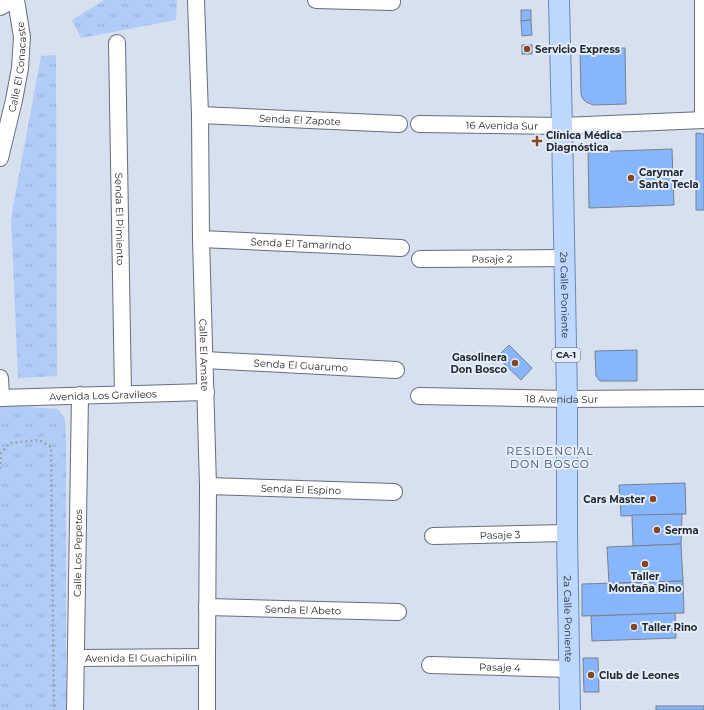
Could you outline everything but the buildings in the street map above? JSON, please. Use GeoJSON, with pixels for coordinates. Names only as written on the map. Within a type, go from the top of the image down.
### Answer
{"type":"FeatureCollection","features":[{"type":"Feature","properties":{"kind":"main road","name":"2a Calle Poniente"},"geometry":{"type":"LineString","coordinates":[[559,0],[567,399],[567,533],[570,710]]}},
{"type":"Feature","properties":{"kind":"street"},"geometry":{"type":"LineString","coordinates":[[0,7],[13,0]]}},
{"type":"Feature","properties":{"kind":"street","name":"Calle El Conacaste"},"geometry":{"type":"LineString","coordinates":[[0,158],[20,68],[22,37],[16,0]]}},
{"type":"Feature","properties":{"kind":"street","name":"Calle El Amate"},"geometry":{"type":"LineString","coordinates":[[196,0],[208,486],[208,710]]}},
{"type":"Feature","properties":{"kind":"street"},"geometry":{"type":"LineString","coordinates":[[316,0],[392,2]]}},
{"type":"Feature","properties":{"kind":"street"},"geometry":{"type":"LineString","coordinates":[[702,2],[704,120]]}},
{"type":"Feature","properties":{"kind":"street","name":"Senda El Pimiento"},"geometry":{"type":"LineString","coordinates":[[117,43],[123,394]]}},
{"type":"Feature","properties":{"kind":"street","name":"Senda El Zapote"},"geometry":{"type":"LineString","coordinates":[[200,115],[399,124]]}},
{"type":"Feature","properties":{"kind":"street","name":"16 Avenida Sur"},"geometry":{"type":"LineString","coordinates":[[419,124],[562,126],[704,120]]}},
{"type":"Feature","properties":{"kind":"street","name":"Senda El Tamarindo"},"geometry":{"type":"LineString","coordinates":[[201,239],[401,248]]}},
{"type":"Feature","properties":{"kind":"street","name":"Pasaje 2"},"geometry":{"type":"LineString","coordinates":[[420,259],[564,258]]}},
{"type":"Feature","properties":{"kind":"street","name":"Senda El Guarumo"},"geometry":{"type":"LineString","coordinates":[[205,360],[396,370]]}},
{"type":"Feature","properties":{"kind":"street"},"geometry":{"type":"LineString","coordinates":[[0,378],[1,398]]}},
{"type":"Feature","properties":{"kind":"street","name":"Avenida Los Gravileos"},"geometry":{"type":"LineString","coordinates":[[1,398],[206,392]]}},
{"type":"Feature","properties":{"kind":"street","name":"Calle Los Pepetos"},"geometry":{"type":"LineString","coordinates":[[75,710],[80,396]]}},
{"type":"Feature","properties":{"kind":"street","name":"18 Avenida Sur"},"geometry":{"type":"LineString","coordinates":[[420,396],[567,399],[704,398]]}},
{"type":"Feature","properties":{"kind":"street","name":"Senda El Espino"},"geometry":{"type":"LineString","coordinates":[[208,486],[394,492]]}},
{"type":"Feature","properties":{"kind":"street","name":"Pasaje 3"},"geometry":{"type":"LineString","coordinates":[[433,536],[567,533]]}},
{"type":"Feature","properties":{"kind":"street","name":"Senda El Abeto"},"geometry":{"type":"LineString","coordinates":[[207,607],[398,612]]}},
{"type":"Feature","properties":{"kind":"street","name":"Avenida El Guachipilín"},"geometry":{"type":"LineString","coordinates":[[76,658],[207,657]]}},
{"type":"Feature","properties":{"kind":"street","name":"Pasaje 4"},"geometry":{"type":"LineString","coordinates":[[430,665],[569,668]]}},
{"type":"Feature","properties":{"kind":"path"},"geometry":{"type":"LineString","coordinates":[[0,469],[1,453],[10,443],[38,440],[51,447],[54,710]]}},
{"type":"Feature","properties":{"kind":"green space"},"geometry":{"type":"Polygon","coordinates":[[[104,0],[177,0],[176,20],[81,38],[72,20],[104,0]]]}},
{"type":"Feature","properties":{"kind":"green space"},"geometry":{"type":"Polygon","coordinates":[[[56,55],[57,376],[18,378],[11,218],[41,56],[56,55]]]}},
{"type":"Feature","properties":{"kind":"green space"},"geometry":{"type":"Polygon","coordinates":[[[1,405],[58,409],[65,419],[66,710],[0,710],[1,405]]]}},
{"type":"Feature","properties":{"kind":"place","name":"Servicio Express"},"geometry":{"type":"Point","coordinates":[527,49]}},
{"type":"Feature","properties":{"kind":"place","name":"Clínica Médica Diagnóstica"},"geometry":{"type":"Point","coordinates":[537,141]}},
{"type":"Feature","properties":{"kind":"place","name":"Carymar Santa Tecla"},"geometry":{"type":"Point","coordinates":[631,178]}},
{"type":"Feature","properties":{"kind":"place","name":"Gasolinera Don Bosco"},"geometry":{"type":"Point","coordinates":[515,363]}},
{"type":"Feature","properties":{"kind":"place","name":"Cars Master"},"geometry":{"type":"Point","coordinates":[653,499]}},
{"type":"Feature","properties":{"kind":"place","name":"Serma"},"geometry":{"type":"Point","coordinates":[657,530]}},
{"type":"Feature","properties":{"kind":"place","name":"Taller Montaña Rino"},"geometry":{"type":"Point","coordinates":[645,564]}},
{"type":"Feature","properties":{"kind":"place","name":"Taller Rino"},"geometry":{"type":"Point","coordinates":[634,627]}},
{"type":"Feature","properties":{"kind":"place","name":"Club de Leones"},"geometry":{"type":"Point","coordinates":[591,675]}},
{"type":"Feature","properties":{"kind":"district","name":"RESIDENCIAL DON BOSCO"},"geometry":{"type":"Point","coordinates":[550,457]}}]}
